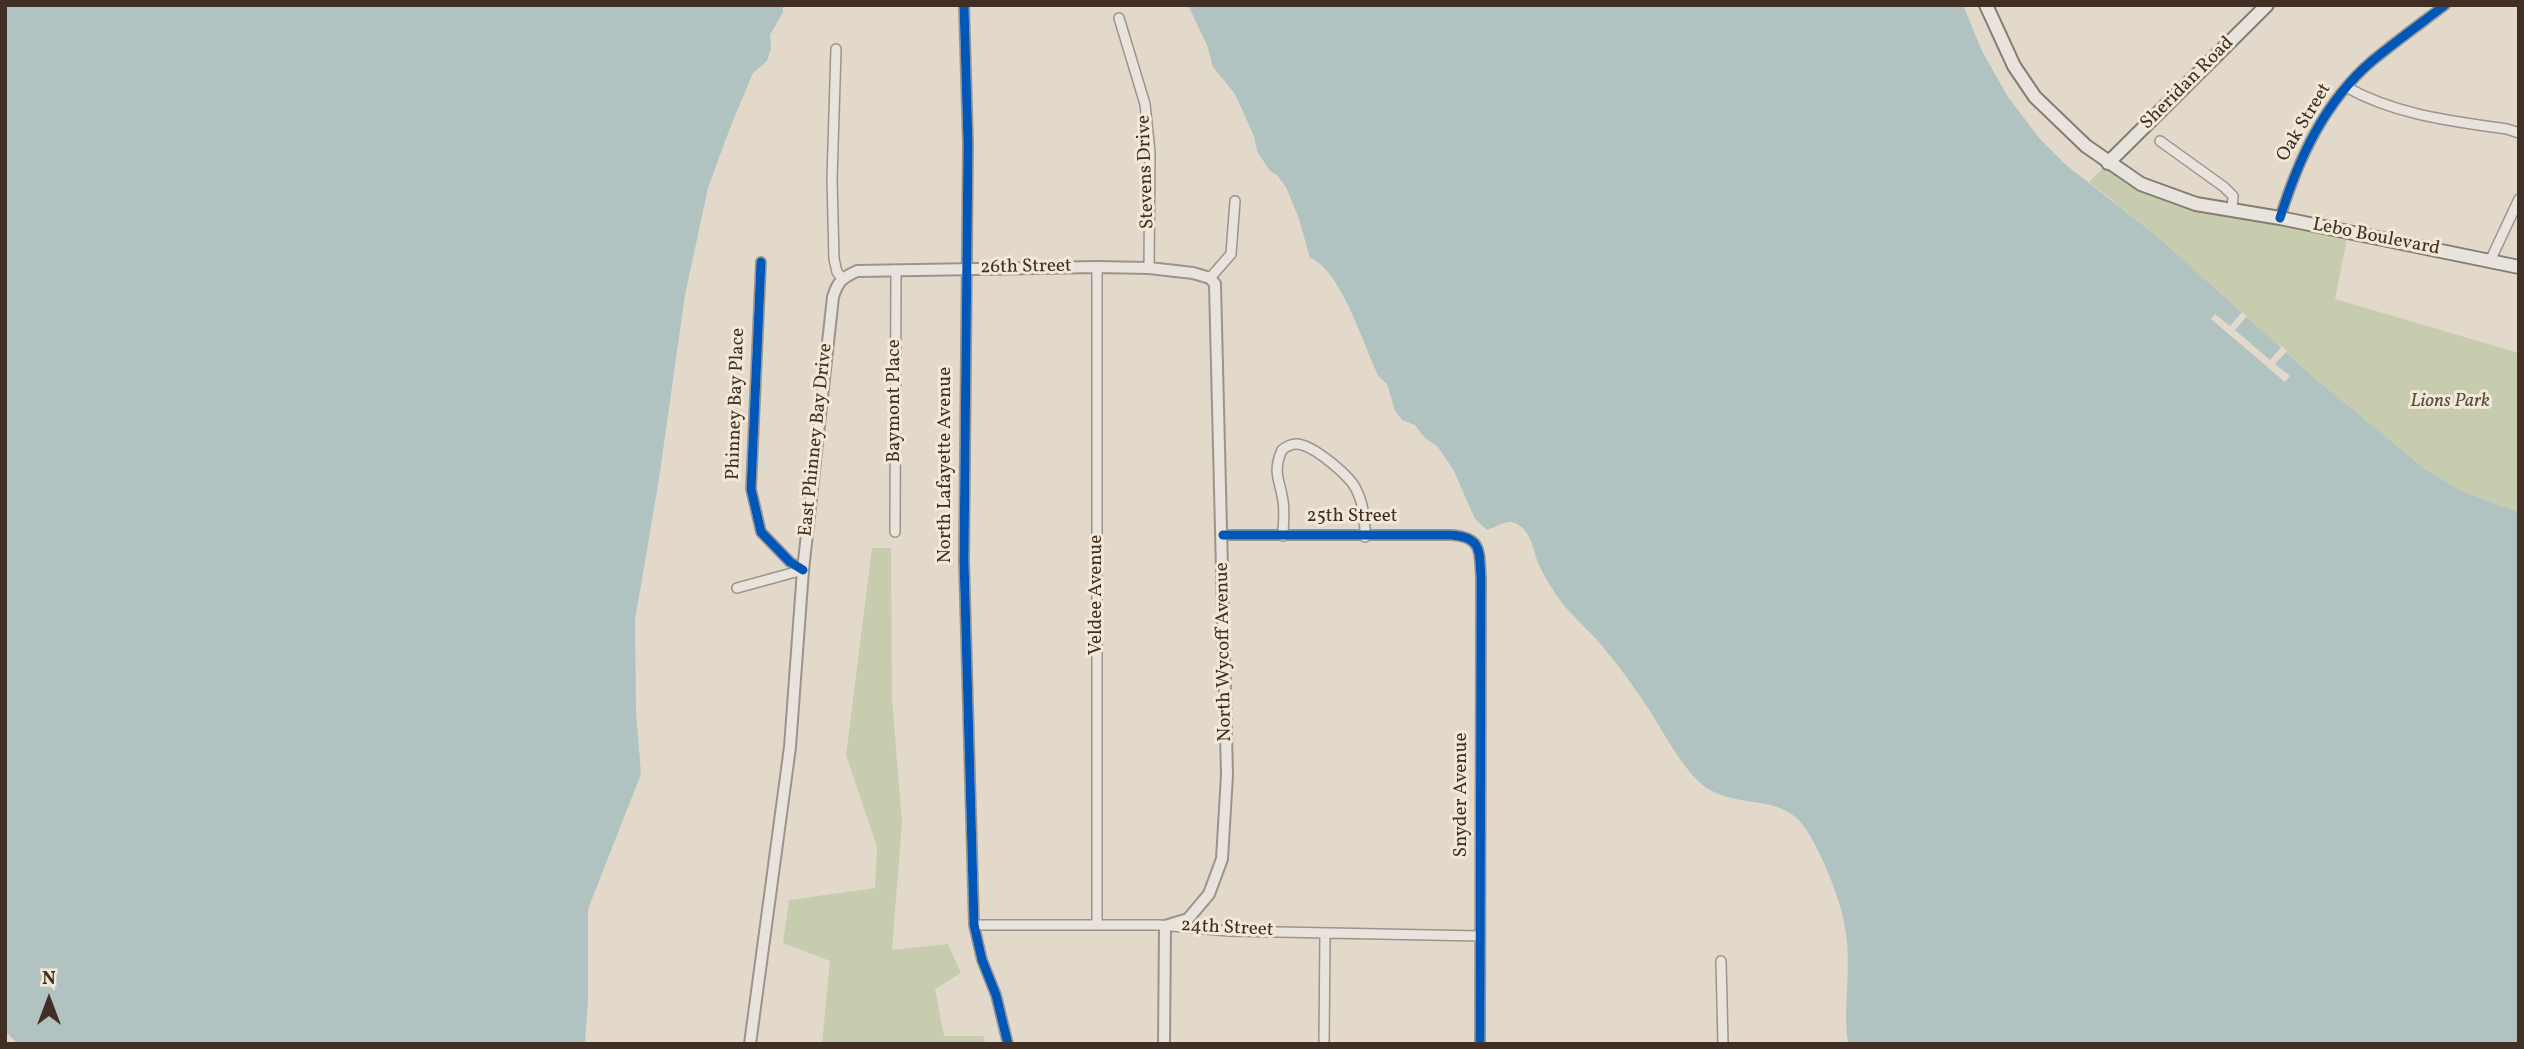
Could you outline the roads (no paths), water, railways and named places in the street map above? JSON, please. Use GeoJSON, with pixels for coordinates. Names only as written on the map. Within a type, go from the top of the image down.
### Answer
{"type":"FeatureCollection","features":[{"type":"Feature","properties":{"kind":"main road","name":"Lebo Boulevard"},"geometry":{"type":"LineString","coordinates":[[1986,5],[2014,66],[2035,97],[2063,126],[2108,163],[2154,190],[2196,204],[2280,218],[2519,267]]}},
{"type":"Feature","properties":{"kind":"main road","name":"Sheridan Road"},"geometry":{"type":"LineString","coordinates":[[2108,163],[2267,5]]}},
{"type":"Feature","properties":{"kind":"street","name":"North Lafayette Avenue"},"geometry":{"type":"LineString","coordinates":[[964,5],[968,86],[964,561],[974,925],[1008,1044]]}},
{"type":"Feature","properties":{"kind":"street","name":"Oak Street"},"geometry":{"type":"LineString","coordinates":[[2280,218],[2303,153],[2346,87],[2370,62],[2445,5]]}},
{"type":"Feature","properties":{"kind":"street","name":"Stevens Drive"},"geometry":{"type":"LineString","coordinates":[[1119,18],[1145,104],[1150,152],[1149,268]]}},
{"type":"Feature","properties":{"kind":"street"},"geometry":{"type":"LineString","coordinates":[[836,49],[832,167],[834,259],[837,272],[842,278]]}},
{"type":"Feature","properties":{"kind":"street"},"geometry":{"type":"LineString","coordinates":[[2346,87],[2386,106],[2424,117],[2519,133]]}},
{"type":"Feature","properties":{"kind":"street"},"geometry":{"type":"LineString","coordinates":[[2160,141],[2224,187],[2233,196],[2232,211]]}},
{"type":"Feature","properties":{"kind":"street"},"geometry":{"type":"LineString","coordinates":[[2490,261],[2519,199]]}},
{"type":"Feature","properties":{"kind":"street"},"geometry":{"type":"LineString","coordinates":[[1210,278],[1231,254],[1235,201]]}},
{"type":"Feature","properties":{"kind":"street","name":"Phinney Bay Place"},"geometry":{"type":"LineString","coordinates":[[761,262],[751,489],[761,532],[790,562],[803,570]]}},
{"type":"Feature","properties":{"kind":"street","name":"26th Street"},"geometry":{"type":"LineString","coordinates":[[842,278],[857,271],[1097,267],[1149,268],[1193,273],[1210,278]]}},
{"type":"Feature","properties":{"kind":"street","name":"Veldee Avenue"},"geometry":{"type":"LineString","coordinates":[[1097,267],[1097,924]]}},
{"type":"Feature","properties":{"kind":"street","name":"Baymont Place"},"geometry":{"type":"LineString","coordinates":[[895,532],[896,270]]}},
{"type":"Feature","properties":{"kind":"street","name":"East Phinney Bay Drive"},"geometry":{"type":"LineString","coordinates":[[750,1044],[789,757],[803,570],[833,297],[837,283],[842,278]]}},
{"type":"Feature","properties":{"kind":"street","name":"North Wycoff Avenue"},"geometry":{"type":"LineString","coordinates":[[1165,926],[1188,919],[1209,894],[1222,859],[1227,775],[1223,535],[1215,284],[1210,278]]}},
{"type":"Feature","properties":{"kind":"street"},"geometry":{"type":"LineString","coordinates":[[1283,536],[1283,500],[1277,468],[1282,450],[1290,444],[1301,444],[1352,481],[1363,505],[1365,537]]}},
{"type":"Feature","properties":{"kind":"street","name":"25th Street"},"geometry":{"type":"LineString","coordinates":[[1223,535],[1460,536],[1473,540],[1477,546]]}},
{"type":"Feature","properties":{"kind":"street","name":"Snyder Avenue"},"geometry":{"type":"LineString","coordinates":[[1477,546],[1481,578],[1480,1044]]}},
{"type":"Feature","properties":{"kind":"street"},"geometry":{"type":"LineString","coordinates":[[737,588],[803,570]]}},
{"type":"Feature","properties":{"kind":"street","name":"24th Street"},"geometry":{"type":"LineString","coordinates":[[974,925],[1097,924],[1229,931],[1480,936]]}},
{"type":"Feature","properties":{"kind":"street"},"geometry":{"type":"LineString","coordinates":[[1164,1044],[1165,926]]}},
{"type":"Feature","properties":{"kind":"street"},"geometry":{"type":"LineString","coordinates":[[1324,1044],[1325,933]]}},
{"type":"Feature","properties":{"kind":"street"},"geometry":{"type":"LineString","coordinates":[[1721,961],[1723,1044]]}},
{"type":"Feature","properties":{"kind":"park label","name":"Lions Park"},"geometry":{"type":"Point","coordinates":[2450,403]}}]}
